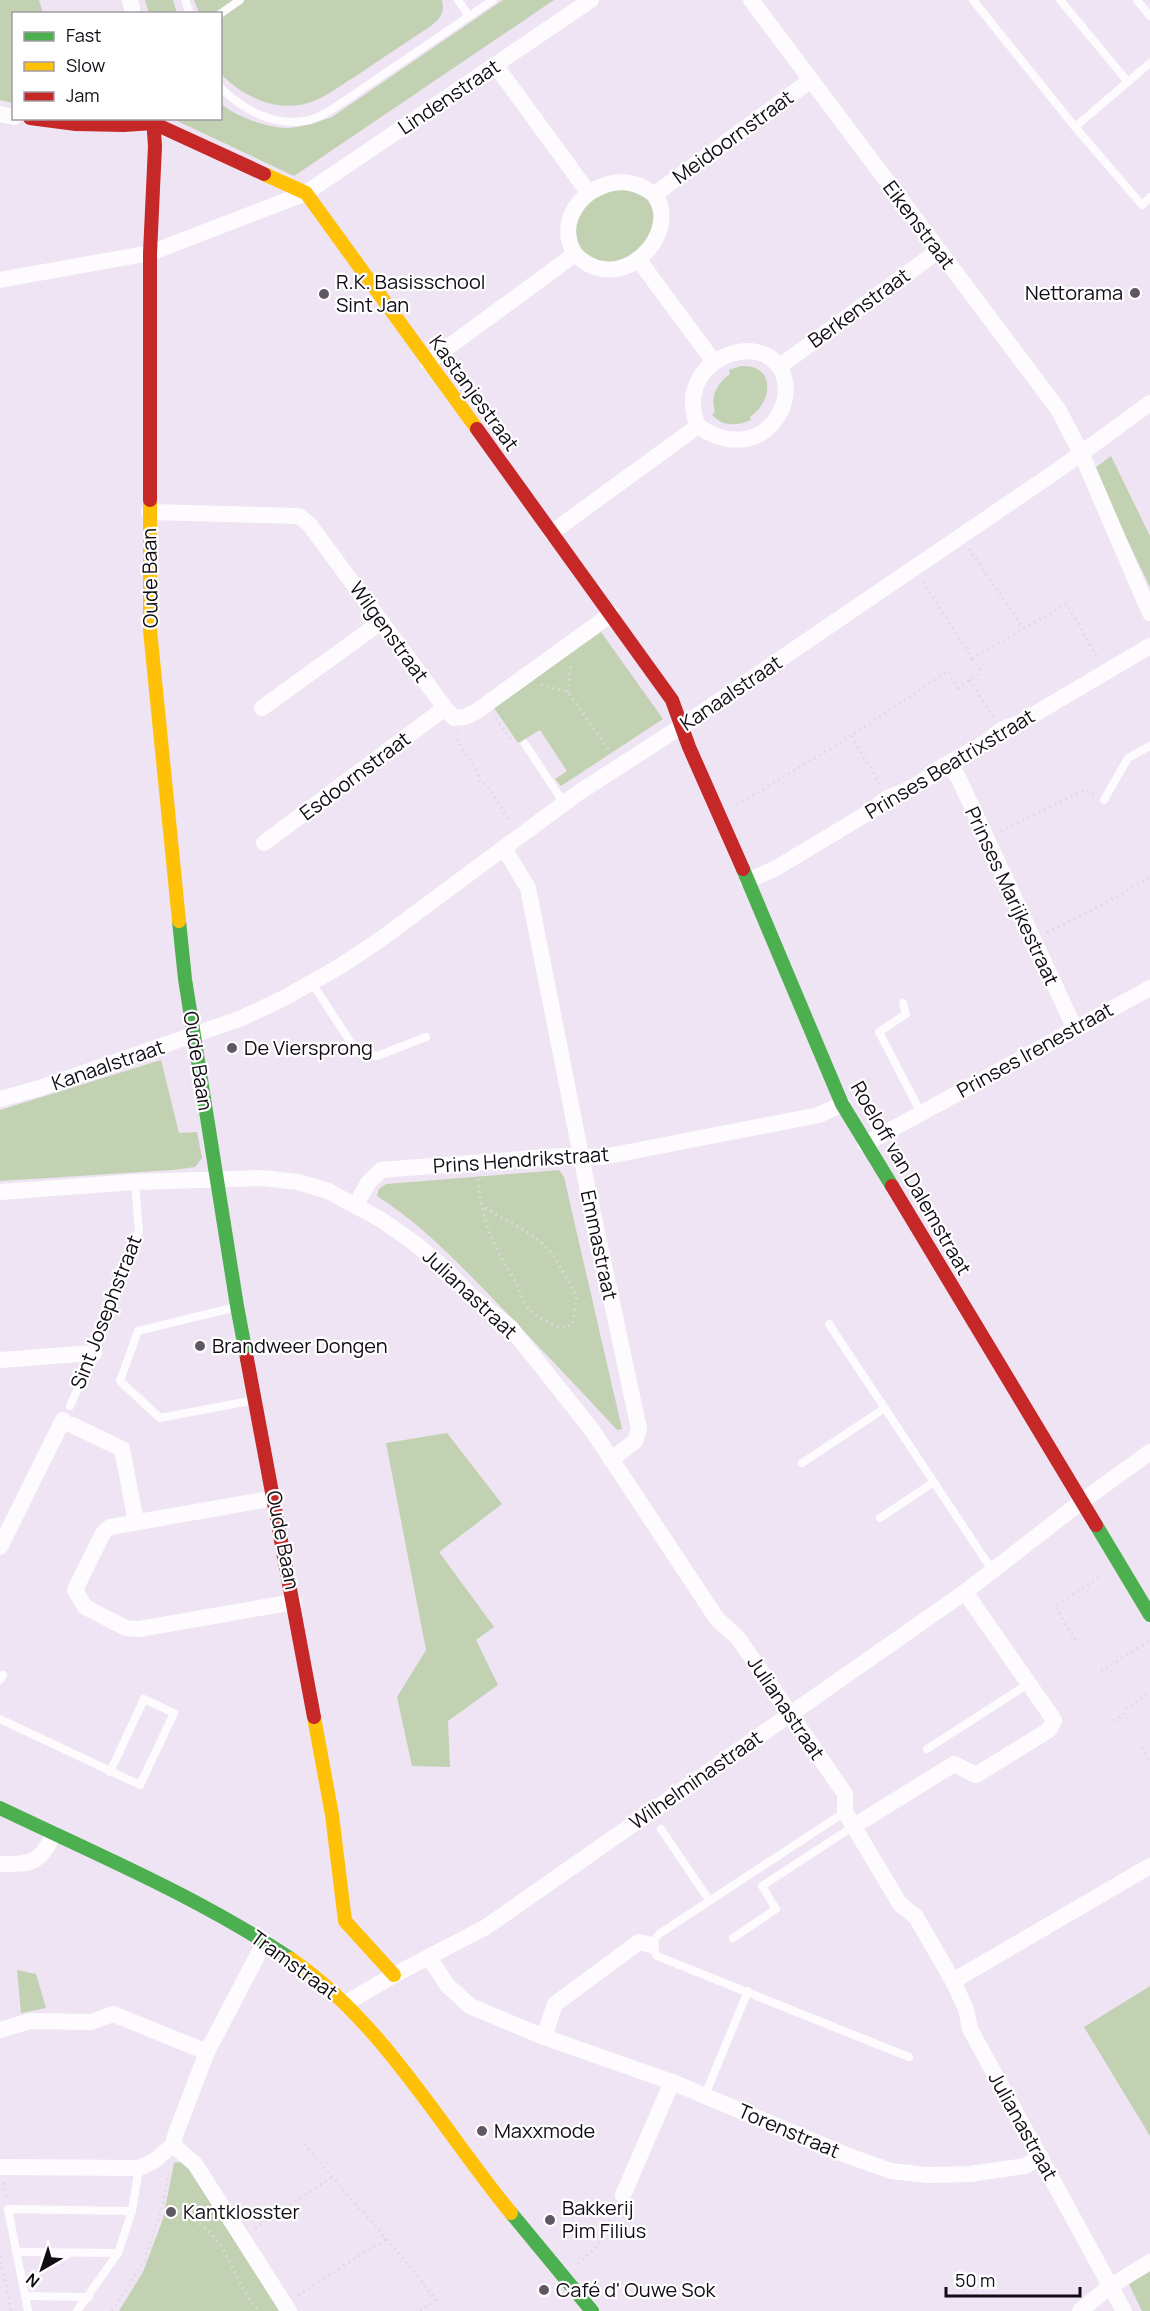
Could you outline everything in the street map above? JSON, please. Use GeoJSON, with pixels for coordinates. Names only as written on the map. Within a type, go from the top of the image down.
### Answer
{"type":"FeatureCollection","features":[{"type":"Feature","properties":{"kind":"street","name":"Lindenstraat"},"geometry":{"type":"LineString","coordinates":[[0,280],[150,253],[306,193],[591,0]]}},
{"type":"Feature","properties":{"kind":"street","name":"Eikenstraat"},"geometry":{"type":"LineString","coordinates":[[751,0],[1058,409],[1081,453],[1150,613]]}},
{"type":"Feature","properties":{"kind":"street"},"geometry":{"type":"LineString","coordinates":[[428,362],[575,254],[569,245],[567,225],[575,206],[588,192],[495,66]]}},
{"type":"Feature","properties":{"kind":"street","name":"Meidoornstraat"},"geometry":{"type":"LineString","coordinates":[[655,194],[810,80]]}},
{"type":"Feature","properties":{"kind":"street"},"geometry":{"type":"LineString","coordinates":[[45,120],[76,124],[124,125],[153,121]]}},
{"type":"Feature","properties":{"kind":"street","name":"Kastanjestraat"},"geometry":{"type":"LineString","coordinates":[[153,121],[306,193],[672,700],[682,726]]}},
{"type":"Feature","properties":{"kind":"street","name":"Oude Baan"},"geometry":{"type":"LineString","coordinates":[[153,121],[155,146],[150,253],[150,630],[185,979],[237,1306],[275,1498],[332,1815],[345,1921],[394,1975]]}},
{"type":"Feature","properties":{"kind":"street","name":"Meidoornstraat"},"geometry":{"type":"LineString","coordinates":[[575,254],[583,262],[602,271],[622,269],[638,259],[654,243],[661,225],[660,208],[655,194],[640,186],[623,181],[609,183],[588,192]]}},
{"type":"Feature","properties":{"kind":"street","name":"Berkenstraat"},"geometry":{"type":"LineString","coordinates":[[780,366],[938,251]]}},
{"type":"Feature","properties":{"kind":"street"},"geometry":{"type":"LineString","coordinates":[[638,259],[714,362]]}},
{"type":"Feature","properties":{"kind":"street"},"geometry":{"type":"LineString","coordinates":[[742,351],[756,352],[780,366],[785,380],[784,403],[775,420],[761,432],[741,440],[728,440],[708,433],[698,426],[694,417],[693,395],[698,380],[714,362],[731,353],[742,351]]}},
{"type":"Feature","properties":{"kind":"street","name":"Kanaalstraat"},"geometry":{"type":"LineString","coordinates":[[0,1099],[40,1088],[242,1018],[312,983],[381,939],[564,803],[682,726],[960,537],[1150,403]]}},
{"type":"Feature","properties":{"kind":"street"},"geometry":{"type":"LineString","coordinates":[[551,533],[698,426]]}},
{"type":"Feature","properties":{"kind":"street","name":"Wilgenstraat"},"geometry":{"type":"LineString","coordinates":[[149,512],[299,516],[309,524],[450,713]]}},
{"type":"Feature","properties":{"kind":"street"},"geometry":{"type":"LineString","coordinates":[[450,713],[465,717],[487,704],[611,614]]}},
{"type":"Feature","properties":{"kind":"street"},"geometry":{"type":"LineString","coordinates":[[262,708],[381,622]]}},
{"type":"Feature","properties":{"kind":"street","name":"Prinses Beatrixstraat"},"geometry":{"type":"LineString","coordinates":[[748,881],[807,849],[876,808],[879,803],[903,792],[949,762],[1150,646]]}},
{"type":"Feature","properties":{"kind":"street","name":"Esdoornstraat"},"geometry":{"type":"LineString","coordinates":[[264,843],[450,713]]}},
{"type":"Feature","properties":{"kind":"street","name":"Roeloff van Dalemstraat"},"geometry":{"type":"LineString","coordinates":[[682,726],[842,1104],[1150,1615]]}},
{"type":"Feature","properties":{"kind":"street","name":"Prinses Marijkestraat"},"geometry":{"type":"LineString","coordinates":[[949,762],[1075,1029]]}},
{"type":"Feature","properties":{"kind":"street","name":"Emmastraat"},"geometry":{"type":"LineString","coordinates":[[504,848],[528,888],[639,1429],[635,1441],[627,1450],[611,1460]]}},
{"type":"Feature","properties":{"kind":"street","name":"Prinses Irenestraat"},"geometry":{"type":"LineString","coordinates":[[866,1144],[1150,988]]}},
{"type":"Feature","properties":{"kind":"street","name":"Prins Hendrikstraat"},"geometry":{"type":"LineString","coordinates":[[356,1204],[368,1183],[381,1170],[560,1156],[603,1157],[819,1115],[842,1104]]}},
{"type":"Feature","properties":{"kind":"street"},"geometry":{"type":"LineString","coordinates":[[0,1192],[135,1182],[263,1178],[298,1182],[328,1191],[356,1204]]}},
{"type":"Feature","properties":{"kind":"street","name":"Julianastraat"},"geometry":{"type":"LineString","coordinates":[[356,1204],[413,1242],[443,1267],[471,1296],[510,1327],[592,1430],[717,1619],[738,1638],[845,1794],[849,1819],[900,1904],[916,1917],[953,1980],[966,2009],[970,2029],[1124,2311]]}},
{"type":"Feature","properties":{"kind":"street"},"geometry":{"type":"LineString","coordinates":[[0,1360],[94,1353]]}},
{"type":"Feature","properties":{"kind":"street"},"geometry":{"type":"LineString","coordinates":[[68,1417],[123,1449],[136,1522]]}},
{"type":"Feature","properties":{"kind":"street","name":"Sint Josephstraat"},"geometry":{"type":"LineString","coordinates":[[0,1547],[68,1417]]}},
{"type":"Feature","properties":{"kind":"street","name":"Wilhelminastraat"},"geometry":{"type":"LineString","coordinates":[[346,2003],[486,1927],[965,1592],[1150,1452]]}},
{"type":"Feature","properties":{"kind":"street"},"geometry":{"type":"LineString","coordinates":[[275,1498],[110,1527],[103,1533],[75,1590],[85,1607],[126,1628],[139,1629],[294,1602]]}},
{"type":"Feature","properties":{"kind":"street"},"geometry":{"type":"LineString","coordinates":[[849,1819],[954,1764],[976,1774],[1049,1730],[1054,1720],[965,1592]]}},
{"type":"Feature","properties":{"kind":"street"},"geometry":{"type":"LineString","coordinates":[[0,1808],[54,1834],[40,1858],[31,1863],[0,1864]]}},
{"type":"Feature","properties":{"kind":"street","name":"Tramstraat"},"geometry":{"type":"LineString","coordinates":[[54,1834],[187,1898],[265,1941],[315,1975],[346,2003],[442,2120],[483,2179],[588,2310]]}},
{"type":"Feature","properties":{"kind":"street"},"geometry":{"type":"LineString","coordinates":[[953,1980],[1150,1866]]}},
{"type":"Feature","properties":{"kind":"street"},"geometry":{"type":"LineString","coordinates":[[0,2167],[138,2168],[154,2161],[173,2145],[207,2052],[265,1941]]}},
{"type":"Feature","properties":{"kind":"street"},"geometry":{"type":"LineString","coordinates":[[544,2037],[555,2004],[639,1942],[651,1945]]}},
{"type":"Feature","properties":{"kind":"street","name":"Torenstraat"},"geometry":{"type":"LineString","coordinates":[[429,1957],[447,1985],[470,2006],[544,2037],[672,2082],[891,2171],[928,2175],[970,2174],[1025,2166],[1041,2157]]}},
{"type":"Feature","properties":{"kind":"street"},"geometry":{"type":"LineString","coordinates":[[0,2030],[30,2021],[91,2022],[113,2014],[207,2052]]}},
{"type":"Feature","properties":{"kind":"street"},"geometry":{"type":"LineString","coordinates":[[623,2195],[672,2082]]}},
{"type":"Feature","properties":{"kind":"street"},"geometry":{"type":"LineString","coordinates":[[173,2145],[195,2164],[287,2308]]}},
{"type":"Feature","properties":{"kind":"street"},"geometry":{"type":"LineString","coordinates":[[1080,2311],[1109,2287],[1150,2262]]}},
{"type":"Feature","properties":{"kind":"lane"},"geometry":{"type":"LineString","coordinates":[[222,13],[240,0]]}},
{"type":"Feature","properties":{"kind":"lane"},"geometry":{"type":"LineString","coordinates":[[458,0],[469,16]]}},
{"type":"Feature","properties":{"kind":"lane"},"geometry":{"type":"LineString","coordinates":[[222,89],[245,108],[268,119],[303,122],[316,118],[493,0]]}},
{"type":"Feature","properties":{"kind":"lane"},"geometry":{"type":"LineString","coordinates":[[973,0],[1075,127],[1142,205],[1150,197]]}},
{"type":"Feature","properties":{"kind":"lane"},"geometry":{"type":"LineString","coordinates":[[1060,0],[1128,82]]}},
{"type":"Feature","properties":{"kind":"lane"},"geometry":{"type":"LineString","coordinates":[[1137,0],[1150,16]]}},
{"type":"Feature","properties":{"kind":"lane"},"geometry":{"type":"LineString","coordinates":[[1075,127],[1150,63]]}},
{"type":"Feature","properties":{"kind":"lane"},"geometry":{"type":"LineString","coordinates":[[525,744],[564,803]]}},
{"type":"Feature","properties":{"kind":"lane"},"geometry":{"type":"LineString","coordinates":[[1104,800],[1128,758],[1150,746]]}},
{"type":"Feature","properties":{"kind":"lane"},"geometry":{"type":"LineString","coordinates":[[312,983],[357,1052],[377,1056],[426,1037]]}},
{"type":"Feature","properties":{"kind":"lane"},"geometry":{"type":"LineString","coordinates":[[903,1003],[906,1014],[879,1032],[921,1113]]}},
{"type":"Feature","properties":{"kind":"lane","name":"Sint Josephstraat"},"geometry":{"type":"LineString","coordinates":[[68,1417],[139,1231],[135,1182]]}},
{"type":"Feature","properties":{"kind":"lane"},"geometry":{"type":"LineString","coordinates":[[237,1306],[138,1331],[120,1381],[160,1418],[255,1400]]}},
{"type":"Feature","properties":{"kind":"lane"},"geometry":{"type":"LineString","coordinates":[[829,1324],[992,1570]]}},
{"type":"Feature","properties":{"kind":"lane"},"geometry":{"type":"LineString","coordinates":[[802,1463],[885,1408]]}},
{"type":"Feature","properties":{"kind":"lane"},"geometry":{"type":"LineString","coordinates":[[880,1518],[934,1482]]}},
{"type":"Feature","properties":{"kind":"lane"},"geometry":{"type":"LineString","coordinates":[[927,1749],[1028,1684]]}},
{"type":"Feature","properties":{"kind":"lane"},"geometry":{"type":"LineString","coordinates":[[0,1719],[110,1772],[140,1785],[174,1713],[144,1699],[110,1772]]}},
{"type":"Feature","properties":{"kind":"lane"},"geometry":{"type":"LineString","coordinates":[[849,1819],[709,1900],[659,1934],[651,1945],[657,1956],[909,2058]]}},
{"type":"Feature","properties":{"kind":"lane"},"geometry":{"type":"LineString","coordinates":[[733,1938],[776,1909],[762,1886],[849,1819]]}},
{"type":"Feature","properties":{"kind":"lane"},"geometry":{"type":"LineString","coordinates":[[661,1829],[709,1900]]}},
{"type":"Feature","properties":{"kind":"lane"},"geometry":{"type":"LineString","coordinates":[[705,2095],[748,1991]]}},
{"type":"Feature","properties":{"kind":"lane"},"geometry":{"type":"LineString","coordinates":[[77,2311],[118,2253],[132,2211],[138,2168]]}},
{"type":"Feature","properties":{"kind":"lane"},"geometry":{"type":"LineString","coordinates":[[28,2311],[8,2209],[132,2211]]}},
{"type":"Feature","properties":{"kind":"lane"},"geometry":{"type":"LineString","coordinates":[[16,2252],[118,2253]]}},
{"type":"Feature","properties":{"kind":"lane"},"geometry":{"type":"LineString","coordinates":[[25,2296],[88,2297]]}},
{"type":"Feature","properties":{"kind":"path"},"geometry":{"type":"LineString","coordinates":[[960,537],[1024,629]]}},
{"type":"Feature","properties":{"kind":"path"},"geometry":{"type":"LineString","coordinates":[[718,813],[740,803],[851,736],[948,671],[958,688],[978,675],[980,670],[914,568]]}},
{"type":"Feature","properties":{"kind":"path"},"geometry":{"type":"LineString","coordinates":[[972,658],[1067,604],[1105,672]]}},
{"type":"Feature","properties":{"kind":"path"},"geometry":{"type":"LineString","coordinates":[[521,679],[568,692],[619,766]]}},
{"type":"Feature","properties":{"kind":"path"},"geometry":{"type":"LineString","coordinates":[[970,680],[1002,731]]}},
{"type":"Feature","properties":{"kind":"path"},"geometry":{"type":"LineString","coordinates":[[487,704],[517,749],[525,744]]}},
{"type":"Feature","properties":{"kind":"path"},"geometry":{"type":"LineString","coordinates":[[450,713],[457,741],[478,773],[478,779],[481,783],[486,784],[519,836]]}},
{"type":"Feature","properties":{"kind":"path"},"geometry":{"type":"LineString","coordinates":[[851,736],[888,798]]}},
{"type":"Feature","properties":{"kind":"path"},"geometry":{"type":"LineString","coordinates":[[986,838],[1084,790],[1104,800]]}},
{"type":"Feature","properties":{"kind":"path"},"geometry":{"type":"LineString","coordinates":[[1032,939],[1082,917],[1094,907],[1150,877]]}},
{"type":"Feature","properties":{"kind":"path"},"geometry":{"type":"LineString","coordinates":[[477,1162],[482,1206],[488,1233],[497,1254],[515,1281],[527,1307],[550,1325],[565,1328],[572,1324],[577,1297],[553,1254],[534,1236],[482,1206]]}},
{"type":"Feature","properties":{"kind":"path"},"geometry":{"type":"LineString","coordinates":[[1075,1640],[1055,1606],[1119,1565]]}},
{"type":"Feature","properties":{"kind":"path"},"geometry":{"type":"LineString","coordinates":[[1101,1671],[1150,1641]]}},
{"type":"Feature","properties":{"kind":"path"},"geometry":{"type":"LineString","coordinates":[[1114,1721],[1124,1715],[1126,1708],[1150,1693]]}},
{"type":"Feature","properties":{"kind":"path"},"geometry":{"type":"LineString","coordinates":[[1141,1748],[1150,1763]]}},
{"type":"Feature","properties":{"kind":"path"},"geometry":{"type":"LineString","coordinates":[[304,2144],[436,2300],[420,2311]]}},
{"type":"Feature","properties":{"kind":"path"},"geometry":{"type":"LineString","coordinates":[[113,2311],[144,2261],[163,2204],[173,2145]]}},
{"type":"Feature","properties":{"kind":"path"},"geometry":{"type":"LineString","coordinates":[[0,2167],[8,2209]]}},
{"type":"Feature","properties":{"kind":"path"},"geometry":{"type":"LineString","coordinates":[[242,2236],[333,2177]]}},
{"type":"Feature","properties":{"kind":"path"},"geometry":{"type":"LineString","coordinates":[[563,2277],[598,2246],[618,2199],[623,2195]]}},
{"type":"Feature","properties":{"kind":"path"},"geometry":{"type":"LineString","coordinates":[[163,2204],[183,2212],[206,2230],[223,2248],[236,2277],[250,2301],[259,2311]]}},
{"type":"Feature","properties":{"kind":"path"},"geometry":{"type":"LineString","coordinates":[[287,2308],[386,2239]]}},
{"type":"Feature","properties":{"kind":"path"},"geometry":{"type":"LineString","coordinates":[[0,2256],[11,2311]]}},
{"type":"Feature","properties":{"kind":"green space"},"geometry":{"type":"Polygon","coordinates":[[[0,0],[39,0],[43,12],[12,12],[12,103],[0,100],[0,0]]]}},
{"type":"Feature","properties":{"kind":"green space"},"geometry":{"type":"Polygon","coordinates":[[[145,0],[173,0],[177,12],[149,12],[145,0]]]}},
{"type":"Feature","properties":{"kind":"green space"},"geometry":{"type":"Polygon","coordinates":[[[194,0],[442,0],[443,9],[438,19],[428,28],[333,91],[316,100],[291,106],[265,102],[253,97],[241,91],[222,75],[222,12],[199,12],[194,0]]]}},
{"type":"Feature","properties":{"kind":"green space"},"geometry":{"type":"Polygon","coordinates":[[[503,0],[554,0],[294,176],[175,120],[222,120],[222,104],[242,117],[261,124],[286,128],[298,127],[332,117],[503,0]]]}},
{"type":"Feature","properties":{"kind":"green space"},"geometry":{"type":"Polygon","coordinates":[[[618,188],[641,195],[651,206],[652,227],[648,238],[632,255],[622,261],[609,263],[585,256],[574,237],[575,224],[589,201],[618,188]]]}},
{"type":"Feature","properties":{"kind":"green space"},"geometry":{"type":"Polygon","coordinates":[[[741,366],[752,367],[760,371],[765,377],[766,394],[758,410],[750,417],[751,420],[735,424],[721,422],[712,415],[715,412],[714,395],[721,382],[730,374],[729,370],[741,366]]]}},
{"type":"Feature","properties":{"kind":"green space"},"geometry":{"type":"Polygon","coordinates":[[[1111,456],[1150,536],[1150,587],[1095,468],[1111,456]]]}},
{"type":"Feature","properties":{"kind":"green space"},"geometry":{"type":"Polygon","coordinates":[[[601,632],[663,719],[561,786],[555,779],[567,771],[540,730],[518,743],[494,708],[601,632]]]}},
{"type":"Feature","properties":{"kind":"green space"},"geometry":{"type":"Polygon","coordinates":[[[161,1060],[179,1133],[197,1132],[202,1158],[195,1167],[0,1181],[0,1110],[161,1060]]]}},
{"type":"Feature","properties":{"kind":"green space"},"geometry":{"type":"Polygon","coordinates":[[[559,1170],[564,1177],[622,1429],[617,1430],[442,1247],[394,1207],[377,1196],[379,1189],[386,1184],[559,1170]]]}},
{"type":"Feature","properties":{"kind":"green space"},"geometry":{"type":"Polygon","coordinates":[[[447,1433],[502,1504],[439,1552],[494,1627],[476,1640],[498,1685],[448,1721],[450,1767],[412,1766],[397,1697],[426,1650],[386,1443],[447,1433]]]}},
{"type":"Feature","properties":{"kind":"green space"},"geometry":{"type":"Polygon","coordinates":[[[17,1970],[36,1974],[46,2008],[21,2013],[17,1970]]]}},
{"type":"Feature","properties":{"kind":"green space"},"geometry":{"type":"Polygon","coordinates":[[[1150,1986],[1150,2136],[1084,2027],[1150,1986]]]}},
{"type":"Feature","properties":{"kind":"green space"},"geometry":{"type":"Polygon","coordinates":[[[180,2162],[187,2166],[279,2311],[119,2311],[143,2272],[163,2219],[174,2163],[180,2162]]]}},
{"type":"Feature","properties":{"kind":"green space"},"geometry":{"type":"Polygon","coordinates":[[[1150,2271],[1150,2311],[1142,2311],[1128,2282],[1150,2271]]]}},
{"type":"Feature","properties":{"kind":"traffic: fast"},"geometry":{"type":"LineString","coordinates":[[743,869],[842,1104],[892,1186]]}},
{"type":"Feature","properties":{"kind":"traffic: fast"},"geometry":{"type":"LineString","coordinates":[[179,921],[185,979],[247,1359]]}},
{"type":"Feature","properties":{"kind":"traffic: fast"},"geometry":{"type":"LineString","coordinates":[[1096,1525],[1150,1615]]}},
{"type":"Feature","properties":{"kind":"traffic: fast"},"geometry":{"type":"LineString","coordinates":[[0,1808],[185,1897],[257,1937],[291,1959]]}},
{"type":"Feature","properties":{"kind":"traffic: fast"},"geometry":{"type":"LineString","coordinates":[[511,2213],[592,2311]]}},
{"type":"Feature","properties":{"kind":"traffic: slow"},"geometry":{"type":"LineString","coordinates":[[264,174],[306,193],[477,429]]}},
{"type":"Feature","properties":{"kind":"traffic: slow"},"geometry":{"type":"LineString","coordinates":[[150,500],[150,630],[179,921]]}},
{"type":"Feature","properties":{"kind":"traffic: slow"},"geometry":{"type":"LineString","coordinates":[[314,1717],[332,1815],[345,1921],[394,1975]]}},
{"type":"Feature","properties":{"kind":"traffic: slow"},"geometry":{"type":"LineString","coordinates":[[291,1959],[324,1984],[382,2044],[511,2213]]}},
{"type":"Feature","properties":{"kind":"traffic: jam"},"geometry":{"type":"LineString","coordinates":[[45,120],[76,124],[153,123],[264,174]]}},
{"type":"Feature","properties":{"kind":"traffic: jam"},"geometry":{"type":"LineString","coordinates":[[150,500],[150,253],[155,146],[153,120]]}},
{"type":"Feature","properties":{"kind":"traffic: jam"},"geometry":{"type":"LineString","coordinates":[[477,429],[672,700],[689,747],[743,869]]}},
{"type":"Feature","properties":{"kind":"traffic: jam"},"geometry":{"type":"LineString","coordinates":[[892,1186],[1096,1525]]}},
{"type":"Feature","properties":{"kind":"traffic: jam"},"geometry":{"type":"LineString","coordinates":[[247,1359],[314,1717]]}},
{"type":"Feature","properties":{"kind":"place","name":"Nettorama"},"geometry":{"type":"Point","coordinates":[1135,293]}},
{"type":"Feature","properties":{"kind":"place","name":"R.K. Basisschool Sint Jan"},"geometry":{"type":"Point","coordinates":[324,294]}},
{"type":"Feature","properties":{"kind":"place","name":"De Viersprong"},"geometry":{"type":"Point","coordinates":[232,1048]}},
{"type":"Feature","properties":{"kind":"place","name":"Brandweer Dongen"},"geometry":{"type":"Point","coordinates":[200,1346]}},
{"type":"Feature","properties":{"kind":"place","name":"Maxxmode"},"geometry":{"type":"Point","coordinates":[482,2131]}},
{"type":"Feature","properties":{"kind":"place","name":"Kantklosster"},"geometry":{"type":"Point","coordinates":[171,2212]}},
{"type":"Feature","properties":{"kind":"place","name":"Bakkerij Pim Filius"},"geometry":{"type":"Point","coordinates":[550,2220]}},
{"type":"Feature","properties":{"kind":"place","name":"Café d' Ouwe Sok"},"geometry":{"type":"Point","coordinates":[544,2290]}}]}
